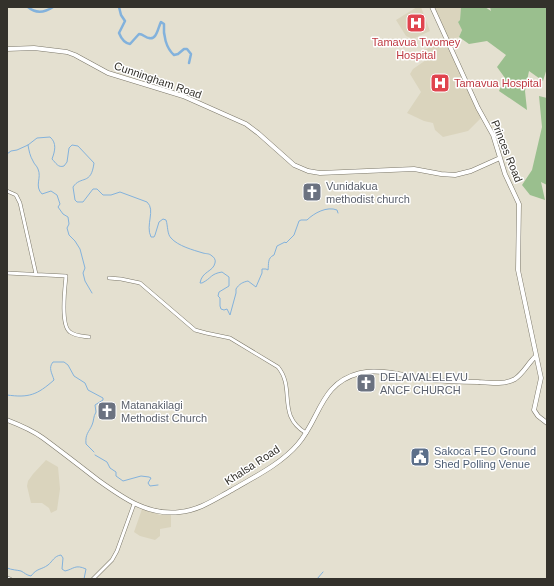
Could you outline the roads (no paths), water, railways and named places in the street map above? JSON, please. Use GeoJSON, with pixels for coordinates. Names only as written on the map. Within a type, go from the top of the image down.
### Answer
{"type":"FeatureCollection","features":[{"type":"Feature","properties":{"kind":"main road","name":"Princes Road"},"geometry":{"type":"LineString","coordinates":[[432,7],[478,108],[493,135],[505,174],[519,204],[518,270],[541,378],[534,410],[538,416],[547,423]]}},
{"type":"Feature","properties":{"kind":"main road","name":"Cunningham Road"},"geometry":{"type":"LineString","coordinates":[[7,49],[34,48],[75,54],[108,73],[183,96],[246,124],[258,133],[290,163],[310,172],[320,173],[414,169],[455,175],[472,171],[500,158]]}},
{"type":"Feature","properties":{"kind":"main road","name":"Khalsa Road"},"geometry":{"type":"LineString","coordinates":[[7,420],[40,436],[120,496],[134,504],[164,513],[182,512],[208,504],[275,464],[297,445],[306,433],[329,391],[343,380],[356,374],[378,372],[455,382],[504,382],[514,379],[521,374],[536,356]]}},
{"type":"Feature","properties":{"kind":"street"},"geometry":{"type":"LineString","coordinates":[[7,191],[16,195],[20,203],[36,274]]}},
{"type":"Feature","properties":{"kind":"street"},"geometry":{"type":"LineString","coordinates":[[7,273],[66,276],[64,318],[67,329],[69,332],[77,335],[89,337]]}},
{"type":"Feature","properties":{"kind":"street"},"geometry":{"type":"LineString","coordinates":[[109,278],[121,278],[140,283],[195,330],[230,338],[278,367],[286,384],[287,407],[290,417],[295,425],[306,433]]}},
{"type":"Feature","properties":{"kind":"street"},"geometry":{"type":"LineString","coordinates":[[93,579],[112,560],[117,552],[134,504]]}},
{"type":"Feature","properties":{"kind":"waterway"},"geometry":{"type":"LineString","coordinates":[[28,7],[37,12],[46,11],[53,7]]}},
{"type":"Feature","properties":{"kind":"waterway"},"geometry":{"type":"LineString","coordinates":[[119,7],[121,15],[125,21],[119,33],[124,41],[130,44],[139,34],[148,38],[154,37],[161,22],[164,24],[165,37],[171,52],[174,55],[178,54],[184,49],[187,49],[191,54],[189,63]]}},
{"type":"Feature","properties":{"kind":"waterway"},"geometry":{"type":"LineString","coordinates":[[7,154],[28,145],[37,138],[50,137],[54,142],[55,150],[52,159],[57,165],[64,166],[67,162],[69,148],[72,145],[78,146],[94,163],[91,175],[88,178],[79,181],[73,187],[75,200],[77,202],[83,202],[93,189],[97,189],[103,195],[111,195],[120,192],[147,202],[151,209],[149,228],[151,237],[154,237],[159,222],[163,219],[166,220],[169,234],[174,241],[186,247],[210,254],[214,258],[214,266],[203,276],[200,283],[213,275],[222,272],[229,277],[229,286],[219,292],[218,296],[220,298],[221,309],[227,309],[230,315],[237,287],[248,281],[256,287],[262,273],[262,269],[268,270],[269,259],[274,255],[277,246],[285,242],[286,243],[294,235],[299,221],[307,220],[313,215],[329,209],[337,210],[338,213]]}},
{"type":"Feature","properties":{"kind":"waterway"},"geometry":{"type":"LineString","coordinates":[[28,145],[31,157],[38,168],[38,185],[40,191],[42,194],[51,191],[57,195],[60,204],[58,207],[63,214],[68,217],[69,224],[67,228],[69,235],[80,249],[85,268],[83,273],[85,281],[92,293]]}},
{"type":"Feature","properties":{"kind":"waterway"},"geometry":{"type":"LineString","coordinates":[[7,395],[27,396],[43,389],[54,380],[51,373],[53,362],[64,362],[68,365],[74,376],[85,383],[88,390],[103,398],[103,400],[95,405],[96,412],[86,438],[86,444],[94,452]]}},
{"type":"Feature","properties":{"kind":"waterway"},"geometry":{"type":"LineString","coordinates":[[95,455],[107,462],[110,468],[116,472],[116,476],[123,481],[141,476],[151,478],[148,483],[150,486],[158,485]]}},
{"type":"Feature","properties":{"kind":"waterway"},"geometry":{"type":"LineString","coordinates":[[7,568],[21,571],[31,576],[37,570],[48,565],[57,556],[61,555],[63,558],[62,569],[65,571],[77,567],[86,569],[84,579]]}},
{"type":"Feature","properties":{"kind":"waterway"},"geometry":{"type":"LineString","coordinates":[[317,579],[323,572]]}},
{"type":"Feature","properties":{"kind":"place","name":"Tamavua Twomey Hospital"},"geometry":{"type":"Point","coordinates":[416,23]}},
{"type":"Feature","properties":{"kind":"place","name":"Tamavua Hospital"},"geometry":{"type":"Point","coordinates":[440,83]}},
{"type":"Feature","properties":{"kind":"place","name":"Vunidakua methodist church"},"geometry":{"type":"Point","coordinates":[312,192]}},
{"type":"Feature","properties":{"kind":"place","name":"DELAIVALELEVU ANCF CHURCH"},"geometry":{"type":"Point","coordinates":[366,383]}},
{"type":"Feature","properties":{"kind":"place","name":"Matanakilagi Methodist Church"},"geometry":{"type":"Point","coordinates":[107,411]}},
{"type":"Feature","properties":{"kind":"place","name":"Sakoca FEO Ground Shed Polling Venue"},"geometry":{"type":"Point","coordinates":[420,457]}}]}
